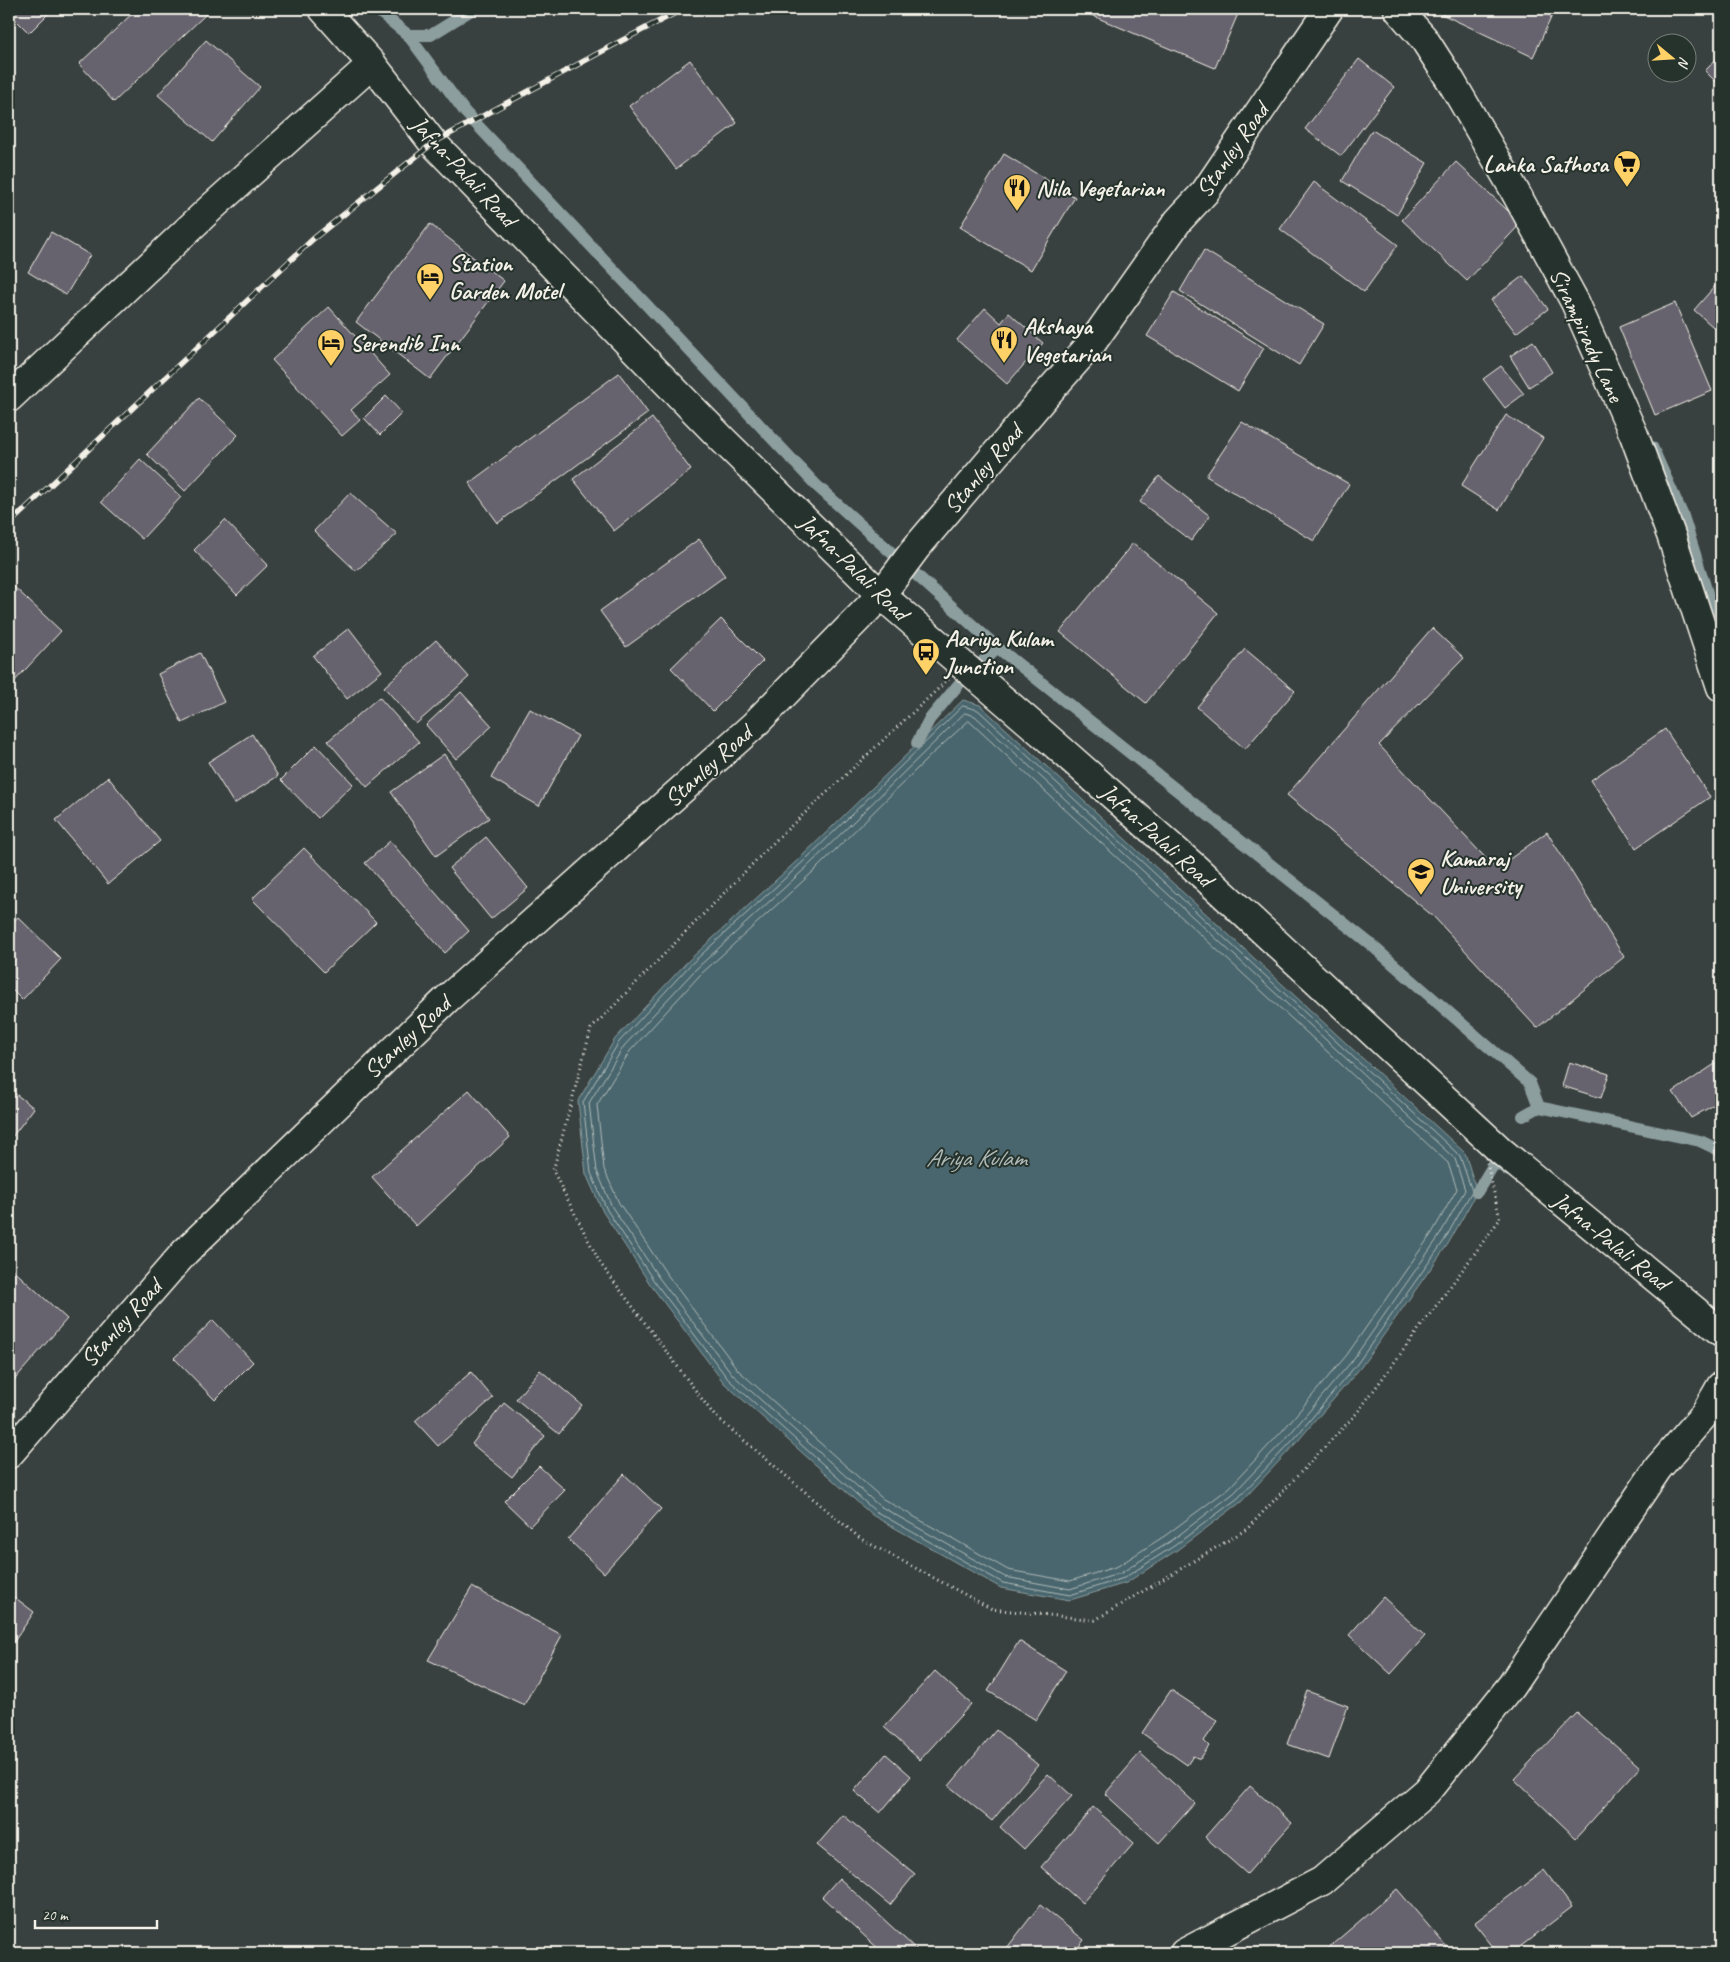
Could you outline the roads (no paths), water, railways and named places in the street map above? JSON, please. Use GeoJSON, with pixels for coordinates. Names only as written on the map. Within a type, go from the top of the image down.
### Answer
{"type":"FeatureCollection","features":[{"type":"Feature","properties":{"kind":"street","name":"Jafna-Palali Road"},"geometry":{"type":"LineString","coordinates":[[323,9],[372,64],[434,143],[724,441],[888,586],[1050,740],[1192,866],[1501,1151],[1721,1332]]}},
{"type":"Feature","properties":{"kind":"street","name":"Stanley Road"},"geometry":{"type":"LineString","coordinates":[[9,1454],[185,1252],[447,999],[753,726],[888,586],[916,548],[1092,343],[1178,221],[1205,192],[1329,9]]}},
{"type":"Feature","properties":{"kind":"street","name":"Sirampirady Lane"},"geometry":{"type":"LineString","coordinates":[[1398,9],[1424,39],[1456,88],[1575,302],[1634,436],[1671,535],[1721,687]]}},
{"type":"Feature","properties":{"kind":"street"},"geometry":{"type":"LineString","coordinates":[[9,398],[210,208],[372,64]]}},
{"type":"Feature","properties":{"kind":"street"},"geometry":{"type":"LineString","coordinates":[[1184,1953],[1322,1881],[1427,1791],[1511,1686],[1658,1468],[1705,1414],[1721,1386]]}},
{"type":"Feature","properties":{"kind":"water","name":"Ariya Kulam"},"geometry":{"type":"Polygon","coordinates":[[[963,700],[980,705],[1465,1153],[1477,1192],[1448,1244],[1361,1367],[1297,1442],[1241,1502],[1177,1550],[1126,1583],[1070,1600],[1001,1588],[872,1515],[724,1383],[650,1284],[603,1212],[586,1174],[578,1101],[615,1039],[687,962],[801,857],[963,700]]]}},
{"type":"Feature","properties":{"kind":"waterway"},"geometry":{"type":"LineString","coordinates":[[376,9],[408,35],[431,35],[473,9]]}},
{"type":"Feature","properties":{"kind":"waterway"},"geometry":{"type":"LineString","coordinates":[[408,35],[465,112],[817,486],[998,648],[1369,943],[1530,1083],[1539,1107]]}},
{"type":"Feature","properties":{"kind":"waterway"},"geometry":{"type":"LineString","coordinates":[[1652,447],[1683,516],[1721,637]]}},
{"type":"Feature","properties":{"kind":"waterway"},"geometry":{"type":"LineString","coordinates":[[981,663],[998,648]]}},
{"type":"Feature","properties":{"kind":"waterway"},"geometry":{"type":"LineString","coordinates":[[917,743],[929,720],[959,684]]}},
{"type":"Feature","properties":{"kind":"waterway"},"geometry":{"type":"LineString","coordinates":[[1523,1116],[1539,1107],[1700,1141],[1721,1151]]}},
{"type":"Feature","properties":{"kind":"waterway"},"geometry":{"type":"LineString","coordinates":[[1477,1192],[1494,1164],[1500,1165],[1509,1171]]}},
{"type":"Feature","properties":{"kind":"railway"},"geometry":{"type":"LineString","coordinates":[[9,524],[313,239],[433,143],[683,9]]}},
{"type":"Feature","properties":{"kind":"place","name":"Lanka Sathosa"},"geometry":{"type":"Point","coordinates":[1627,188]}},
{"type":"Feature","properties":{"kind":"place","name":"Nila Vegetarian"},"geometry":{"type":"Point","coordinates":[1017,212]}},
{"type":"Feature","properties":{"kind":"place","name":"Station Garden Motel"},"geometry":{"type":"Point","coordinates":[430,301]}},
{"type":"Feature","properties":{"kind":"place","name":"Akshaya Vegetarian"},"geometry":{"type":"Point","coordinates":[1004,364]}},
{"type":"Feature","properties":{"kind":"place","name":"Serendib Inn"},"geometry":{"type":"Point","coordinates":[331,367]}},
{"type":"Feature","properties":{"kind":"place","name":"Aariya Kulam Junction"},"geometry":{"type":"Point","coordinates":[926,676]}},
{"type":"Feature","properties":{"kind":"place","name":"Kamaraj University"},"geometry":{"type":"Point","coordinates":[1421,896]}}]}
